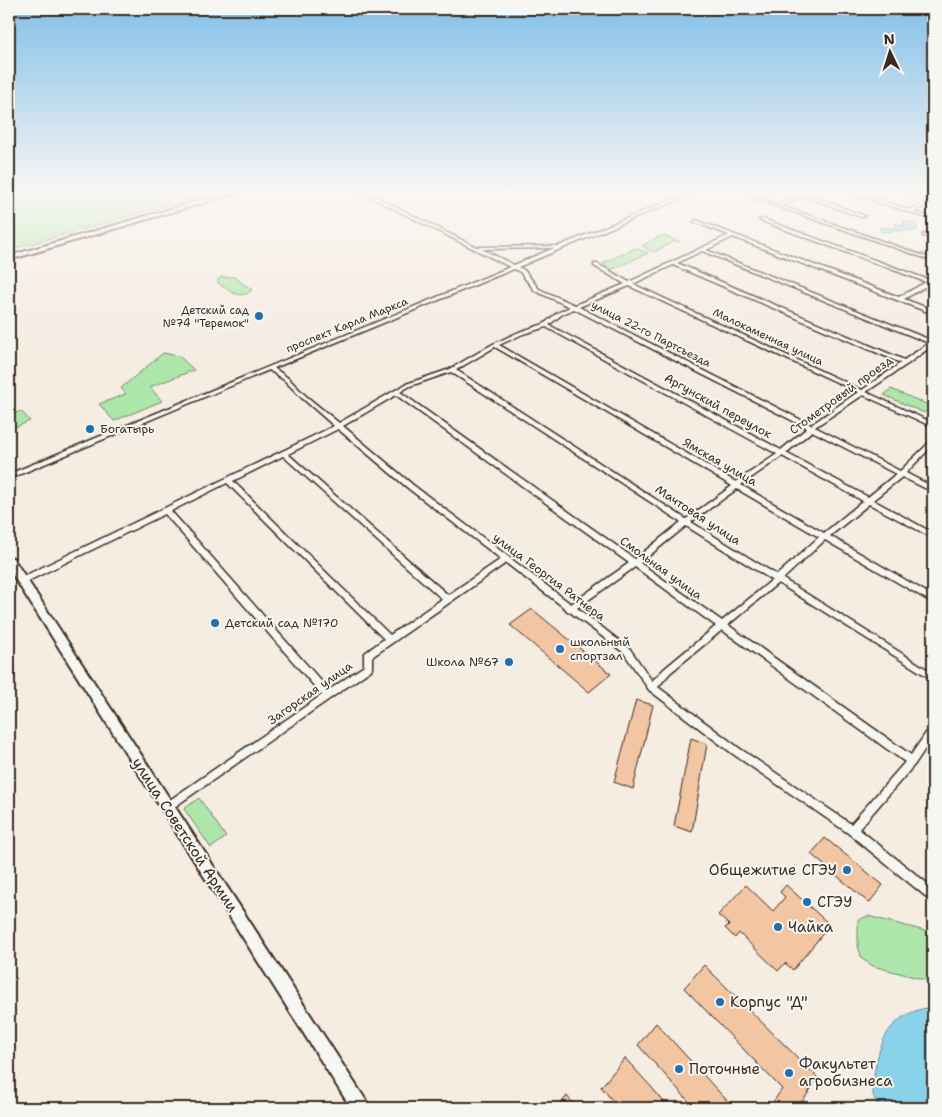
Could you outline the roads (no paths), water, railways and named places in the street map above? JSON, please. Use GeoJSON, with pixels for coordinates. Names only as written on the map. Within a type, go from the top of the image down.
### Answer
{"type":"FeatureCollection","features":[{"type":"Feature","properties":{"kind":"main road"},"geometry":{"type":"LineString","coordinates":[[9,258],[53,245]]}},
{"type":"Feature","properties":{"kind":"main road","name":"улица Советской Армии"},"geometry":{"type":"LineString","coordinates":[[9,561],[361,1108]]}},
{"type":"Feature","properties":{"kind":"street","name":"улица 22-го Партсъезда"},"geometry":{"type":"LineString","coordinates":[[469,245],[522,271],[537,290],[812,427],[933,490]]}},
{"type":"Feature","properties":{"kind":"street","name":"проспект Карла Маркса"},"geometry":{"type":"LineString","coordinates":[[9,476],[567,245]]}},
{"type":"Feature","properties":{"kind":"street"},"geometry":{"type":"LineString","coordinates":[[21,581],[339,426],[408,385],[452,370],[520,333],[546,325],[559,314],[713,245]]}},
{"type":"Feature","properties":{"kind":"street"},"geometry":{"type":"LineString","coordinates":[[757,245],[933,312]]}},
{"type":"Feature","properties":{"kind":"street"},"geometry":{"type":"LineString","coordinates":[[830,245],[932,282]]}},
{"type":"Feature","properties":{"kind":"street"},"geometry":{"type":"LineString","coordinates":[[890,245],[933,260]]}},
{"type":"Feature","properties":{"kind":"street"},"geometry":{"type":"LineString","coordinates":[[475,248],[562,247]]}},
{"type":"Feature","properties":{"kind":"street"},"geometry":{"type":"LineString","coordinates":[[703,250],[933,343]]}},
{"type":"Feature","properties":{"kind":"street"},"geometry":{"type":"LineString","coordinates":[[674,264],[906,363]]}},
{"type":"Feature","properties":{"kind":"street","name":"Малокаменная улица"},"geometry":{"type":"LineString","coordinates":[[596,265],[629,284],[933,425]]}},
{"type":"Feature","properties":{"kind":"street"},"geometry":{"type":"LineString","coordinates":[[900,299],[932,282]]}},
{"type":"Feature","properties":{"kind":"street","name":"Аргунский переулок"},"geometry":{"type":"LineString","coordinates":[[546,325],[933,536]]}},
{"type":"Feature","properties":{"kind":"street","name":"Стометровый проезд"},"geometry":{"type":"LineString","coordinates":[[570,609],[635,563],[686,522],[782,454],[812,427],[933,343]]}},
{"type":"Feature","properties":{"kind":"street","name":"Ямская улица"},"geometry":{"type":"LineString","coordinates":[[495,345],[933,600]]}},
{"type":"Feature","properties":{"kind":"street","name":"улица Георгия Ратнера"},"geometry":{"type":"LineString","coordinates":[[270,368],[286,379],[304,397],[411,487],[627,651],[652,687],[736,751],[852,830],[933,895]]}},
{"type":"Feature","properties":{"kind":"street","name":"Мачтовая улица"},"geometry":{"type":"LineString","coordinates":[[452,370],[686,522],[933,677]]}},
{"type":"Feature","properties":{"kind":"street","name":"Смольная улица"},"geometry":{"type":"LineString","coordinates":[[397,393],[912,761]]}},
{"type":"Feature","properties":{"kind":"street"},"geometry":{"type":"LineString","coordinates":[[652,687],[667,670],[777,580],[824,537],[902,473],[933,442]]}},
{"type":"Feature","properties":{"kind":"street"},"geometry":{"type":"LineString","coordinates":[[283,453],[448,600]]}},
{"type":"Feature","properties":{"kind":"street"},"geometry":{"type":"LineString","coordinates":[[228,480],[389,639]]}},
{"type":"Feature","properties":{"kind":"street"},"geometry":{"type":"LineString","coordinates":[[166,510],[328,696]]}},
{"type":"Feature","properties":{"kind":"street","name":"Загорская улица"},"geometry":{"type":"LineString","coordinates":[[167,807],[368,668],[368,655],[505,560]]}},
{"type":"Feature","properties":{"kind":"street"},"geometry":{"type":"LineString","coordinates":[[852,830],[912,761],[933,730]]}},
{"type":"Feature","properties":{"kind":"water"},"geometry":{"type":"Polygon","coordinates":[[[933,1007],[933,1108],[879,1108],[873,1094],[877,1059],[883,1040],[896,1022],[906,1015],[933,1007]]]}},
{"type":"Feature","properties":{"kind":"place","name":"Детский сад №74 \"Теремок\""},"geometry":{"type":"Point","coordinates":[259,316]}},
{"type":"Feature","properties":{"kind":"place","name":"Богатырь"},"geometry":{"type":"Point","coordinates":[90,429]}},
{"type":"Feature","properties":{"kind":"place","name":"Детский сад №170"},"geometry":{"type":"Point","coordinates":[215,623]}},
{"type":"Feature","properties":{"kind":"place","name":"школьный спортзал"},"geometry":{"type":"Point","coordinates":[560,649]}},
{"type":"Feature","properties":{"kind":"place","name":"Школа №67"},"geometry":{"type":"Point","coordinates":[509,662]}},
{"type":"Feature","properties":{"kind":"place","name":"Общежитие СГЭУ"},"geometry":{"type":"Point","coordinates":[847,870]}},
{"type":"Feature","properties":{"kind":"place","name":"СГЭУ"},"geometry":{"type":"Point","coordinates":[807,902]}},
{"type":"Feature","properties":{"kind":"place","name":"Чайка"},"geometry":{"type":"Point","coordinates":[778,927]}},
{"type":"Feature","properties":{"kind":"place","name":"Корпус \"Д\""},"geometry":{"type":"Point","coordinates":[720,1002]}},
{"type":"Feature","properties":{"kind":"place","name":"Поточные"},"geometry":{"type":"Point","coordinates":[679,1069]}},
{"type":"Feature","properties":{"kind":"place","name":"Факультет агробизнеса"},"geometry":{"type":"Point","coordinates":[789,1073]}}]}
